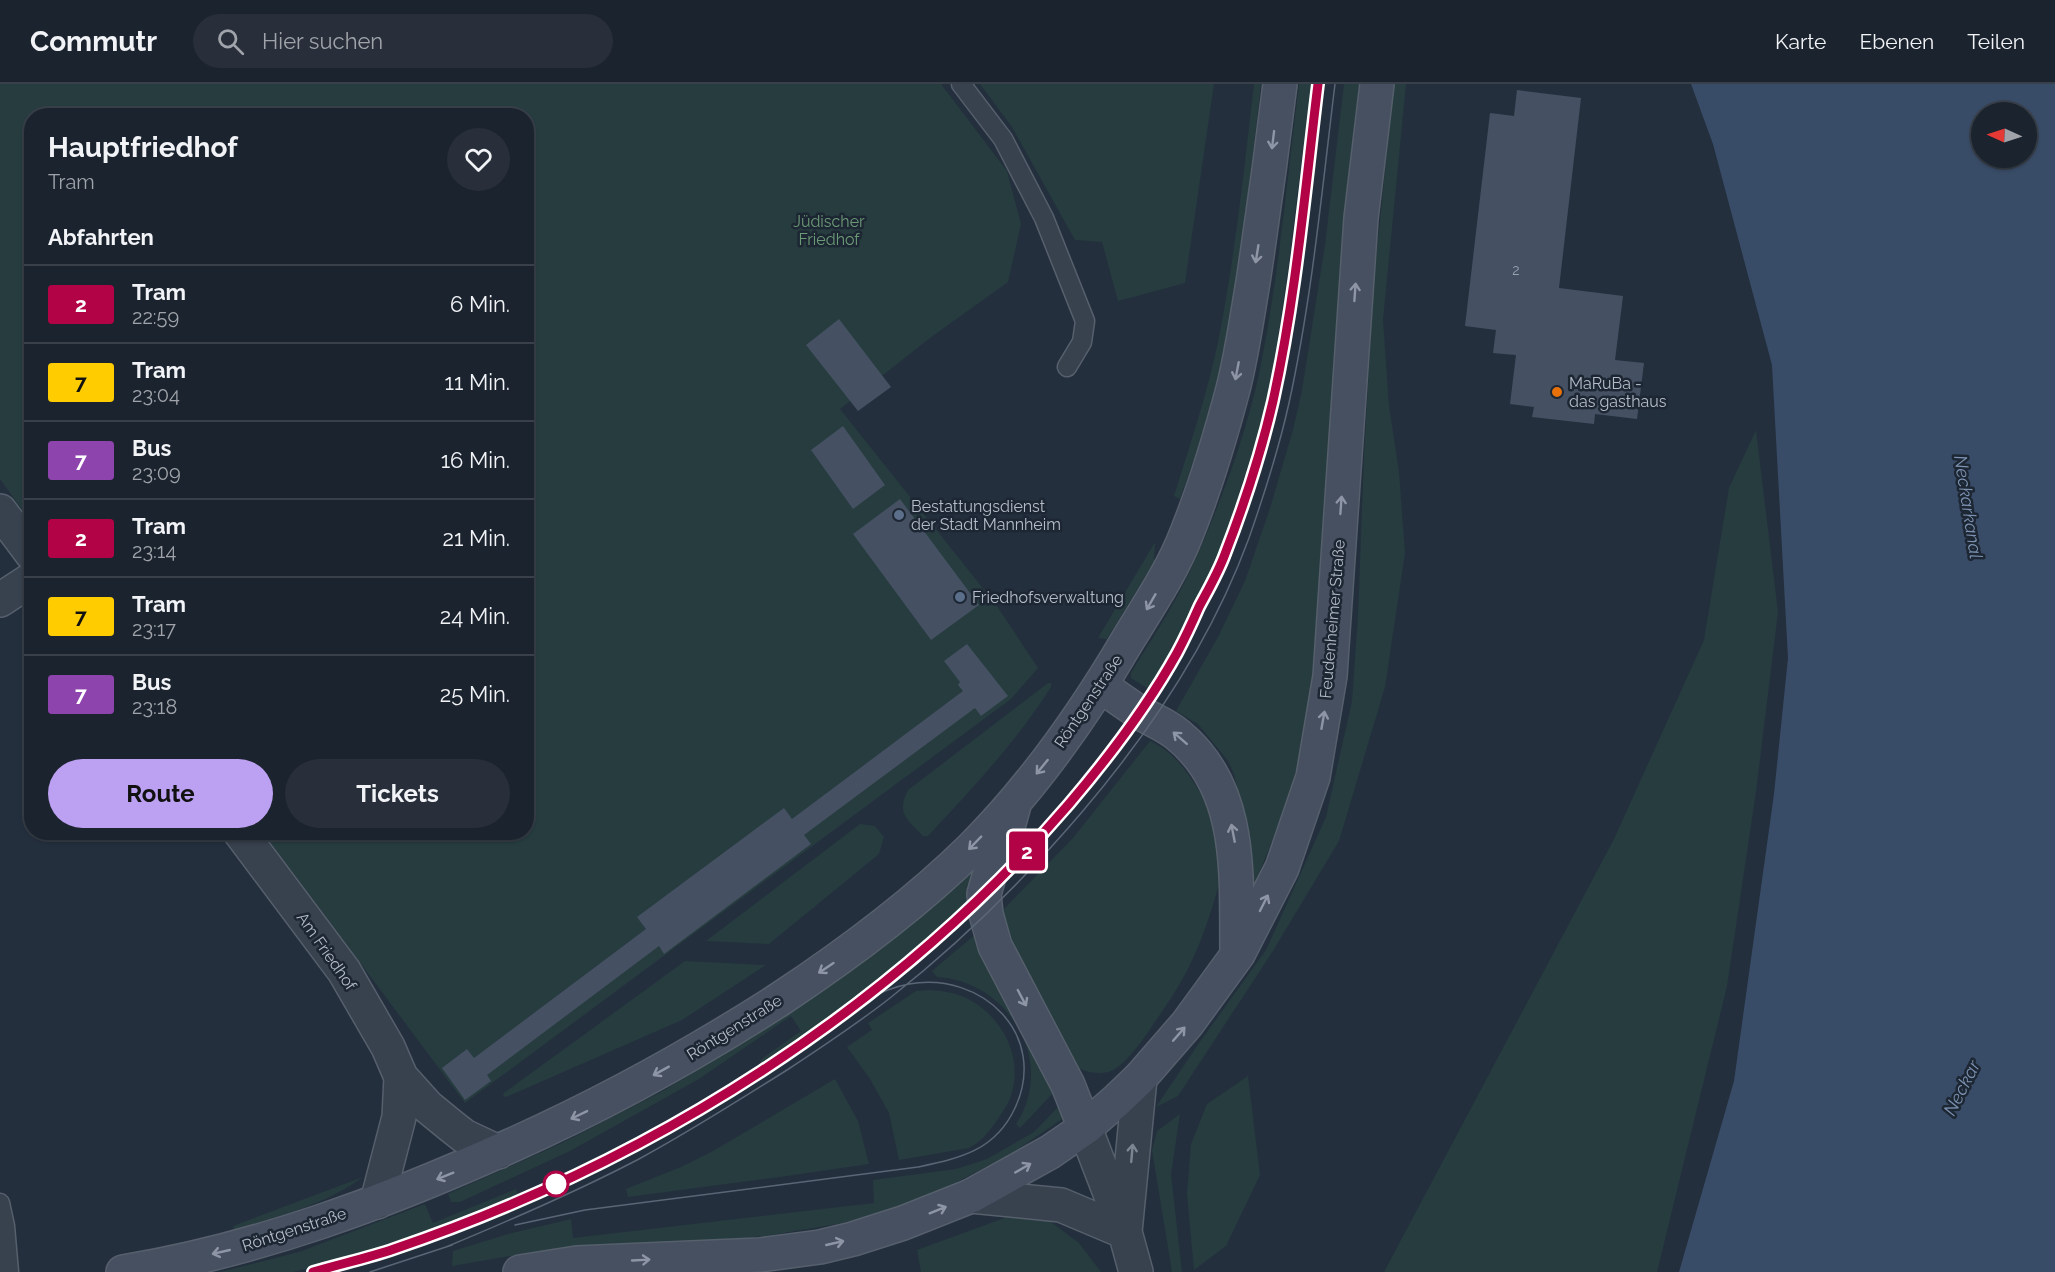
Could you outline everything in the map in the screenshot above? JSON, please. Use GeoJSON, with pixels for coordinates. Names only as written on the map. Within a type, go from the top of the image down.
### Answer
{"type":"FeatureCollection","features":[{"type":"Feature","properties":{"kind":"main road","name":"Röntgenstraße"},"geometry":{"type":"LineString","coordinates":[[123,1272],[162,1266],[238,1248],[377,1202],[473,1164],[581,1114],[697,1051],[828,967],[879,929],[972,847],[1015,800],[1101,686],[1179,551],[1213,460],[1234,385],[1266,196],[1280,84]]}},
{"type":"Feature","properties":{"kind":"main road","name":"Feudenheimer Straße"},"geometry":{"type":"LineString","coordinates":[[971,1196],[1050,1152],[1085,1128],[1140,1078],[1187,1024],[1238,954],[1282,868],[1313,777],[1330,676],[1360,229],[1377,84]]}},
{"type":"Feature","properties":{"kind":"main road"},"geometry":{"type":"LineString","coordinates":[[1101,686],[1140,713],[1155,719],[1179,735],[1199,755],[1217,783],[1229,813],[1235,846],[1238,954]]}},
{"type":"Feature","properties":{"kind":"main road"},"geometry":{"type":"LineString","coordinates":[[1015,800],[1000,856],[990,873],[984,894],[986,914],[995,946],[1068,1086],[1085,1128]]}},
{"type":"Feature","properties":{"kind":"main road"},"geometry":{"type":"LineString","coordinates":[[520,1272],[577,1263],[760,1255],[820,1247],[903,1223],[971,1196]]}},
{"type":"Feature","properties":{"kind":"street"},"geometry":{"type":"LineString","coordinates":[[0,512],[24,544]]}},
{"type":"Feature","properties":{"kind":"street"},"geometry":{"type":"LineString","coordinates":[[0,600],[24,584]]}},
{"type":"Feature","properties":{"kind":"street","name":"Am Friedhof"},"geometry":{"type":"LineString","coordinates":[[246,840],[344,971],[388,1047],[401,1077],[428,1107],[464,1136],[498,1152]]}},
{"type":"Feature","properties":{"kind":"street","name":"Am Friedhof"},"geometry":{"type":"LineString","coordinates":[[377,1202],[399,1117],[401,1077]]}},
{"type":"Feature","properties":{"kind":"street"},"geometry":{"type":"LineString","coordinates":[[1125,1233],[1140,1078]]}},
{"type":"Feature","properties":{"kind":"street"},"geometry":{"type":"LineString","coordinates":[[1085,1128],[1125,1233],[1136,1272]]}},
{"type":"Feature","properties":{"kind":"street"},"geometry":{"type":"LineString","coordinates":[[971,1196],[1061,1205],[1125,1233]]}},
{"type":"Feature","properties":{"kind":"lane"},"geometry":{"type":"LineString","coordinates":[[961,84],[1003,139],[1044,218],[1085,321],[1082,342],[1067,367]]}},
{"type":"Feature","properties":{"kind":"lane"},"geometry":{"type":"LineString","coordinates":[[0,1203],[6,1226],[9,1272]]}},
{"type":"Feature","properties":{"kind":"green space","name":"Jüdischer Friedhof"},"geometry":{"type":"Polygon","coordinates":[[[0,84],[941,84],[1007,171],[1021,224],[1008,282],[930,338],[840,409],[997,606],[1038,668],[1011,699],[465,1103],[268,840],[534,840],[534,108],[24,108],[24,512],[0,479],[0,84]]]}},
{"type":"Feature","properties":{"kind":"green space"},"geometry":{"type":"Polygon","coordinates":[[[980,84],[1214,84],[1185,283],[1118,301],[1102,242],[1075,240],[1012,127],[980,84]]]}},
{"type":"Feature","properties":{"kind":"green space"},"geometry":{"type":"Polygon","coordinates":[[[1254,84],[1261,84],[1235,293],[1208,417],[1180,499],[1174,496],[1209,381],[1224,310],[1239,213],[1254,84]]]}},
{"type":"Feature","properties":{"kind":"green space"},"geometry":{"type":"Polygon","coordinates":[[[1299,84],[1311,84],[1269,398],[1223,546],[1187,624],[1150,690],[1131,678],[1131,673],[1177,597],[1201,548],[1231,472],[1248,419],[1260,369],[1272,298],[1299,84]]]}},
{"type":"Feature","properties":{"kind":"green space"},"geometry":{"type":"Polygon","coordinates":[[[1344,84],[1359,84],[1345,206],[1312,683],[1299,761],[1276,830],[1254,882],[1251,881],[1246,831],[1234,774],[1228,761],[1198,724],[1176,711],[1218,637],[1245,581],[1293,430],[1302,390],[1325,245],[1344,84]]]}},
{"type":"Feature","properties":{"kind":"green space"},"geometry":{"type":"Polygon","coordinates":[[[1394,84],[1406,84],[1383,320],[1389,406],[1399,472],[1405,553],[1385,687],[1339,841],[1271,954],[1178,1096],[1156,1107],[1266,950],[1326,817],[1352,701],[1374,278],[1394,84]]]}},
{"type":"Feature","properties":{"kind":"green space"},"geometry":{"type":"Polygon","coordinates":[[[1756,430],[1778,612],[1756,792],[1727,986],[1657,1272],[1384,1272],[1614,839],[1704,640],[1729,488],[1756,430]]]}},
{"type":"Feature","properties":{"kind":"green space"},"geometry":{"type":"Polygon","coordinates":[[[1155,542],[1154,562],[1107,639],[1098,638],[1155,542]]]}},
{"type":"Feature","properties":{"kind":"green space"},"geometry":{"type":"Polygon","coordinates":[[[1051,683],[1051,687],[1009,745],[928,836],[923,836],[903,811],[908,790],[1051,683]]]}},
{"type":"Feature","properties":{"kind":"green space"},"geometry":{"type":"Polygon","coordinates":[[[1150,741],[1165,750],[1183,767],[1207,805],[1219,839],[1220,878],[1206,926],[1195,953],[1168,1003],[1125,1061],[1111,1071],[1091,1072],[1072,1065],[1006,938],[1002,911],[1073,838],[1150,741]]]}},
{"type":"Feature","properties":{"kind":"green space"},"geometry":{"type":"Polygon","coordinates":[[[860,824],[875,826],[884,837],[879,854],[769,944],[706,941],[860,824]]]}},
{"type":"Feature","properties":{"kind":"green space"},"geometry":{"type":"Polygon","coordinates":[[[970,872],[973,873],[973,901],[853,1004],[761,1063],[760,1060],[801,1031],[791,1016],[699,1079],[570,1151],[460,1202],[451,1202],[448,1194],[562,1143],[665,1090],[852,970],[903,931],[970,872]]]}},
{"type":"Feature","properties":{"kind":"green space"},"geometry":{"type":"Polygon","coordinates":[[[977,933],[1055,1091],[1020,1128],[1016,1124],[1027,1100],[1031,1075],[1028,1051],[1019,1029],[1004,1009],[985,993],[963,982],[937,977],[932,971],[977,933]]]}},
{"type":"Feature","properties":{"kind":"green space"},"geometry":{"type":"Polygon","coordinates":[[[685,961],[766,965],[682,1020],[506,1097],[503,1096],[504,1093],[685,961]]]}},
{"type":"Feature","properties":{"kind":"green space"},"geometry":{"type":"Polygon","coordinates":[[[930,990],[965,998],[981,1007],[992,1017],[1007,1040],[1012,1053],[1015,1067],[1014,1081],[1004,1110],[989,1132],[974,1145],[969,1148],[899,1160],[889,1113],[870,1079],[847,1047],[872,1030],[868,1023],[916,991],[930,990]]]}},
{"type":"Feature","properties":{"kind":"green space"},"geometry":{"type":"Polygon","coordinates":[[[1248,1076],[1260,1175],[1226,1246],[1194,1270],[1187,1194],[1191,1144],[1207,1104],[1248,1076]]]}},
{"type":"Feature","properties":{"kind":"green space"},"geometry":{"type":"Polygon","coordinates":[[[835,1079],[858,1121],[869,1164],[628,1197],[626,1189],[681,1167],[713,1151],[835,1079]]]}},
{"type":"Feature","properties":{"kind":"green space"},"geometry":{"type":"Polygon","coordinates":[[[1060,1105],[1065,1117],[1011,1154],[955,1183],[879,1215],[765,1236],[708,1242],[610,1244],[534,1252],[452,1266],[453,1251],[508,1234],[571,1219],[573,1238],[874,1203],[873,1180],[956,1169],[987,1159],[1034,1132],[1060,1105]]]}},
{"type":"Feature","properties":{"kind":"green space"},"geometry":{"type":"Polygon","coordinates":[[[1180,1114],[1171,1174],[1182,1272],[1172,1272],[1152,1150],[1157,1131],[1180,1114]]]}},
{"type":"Feature","properties":{"kind":"green space"},"geometry":{"type":"Polygon","coordinates":[[[363,1177],[317,1202],[234,1230],[233,1226],[363,1177]]]}},
{"type":"Feature","properties":{"kind":"green space"},"geometry":{"type":"Polygon","coordinates":[[[516,1189],[519,1196],[424,1234],[343,1260],[293,1272],[220,1272],[299,1252],[425,1204],[433,1223],[516,1189]]]}},
{"type":"Feature","properties":{"kind":"green space"},"geometry":{"type":"Polygon","coordinates":[[[1021,1212],[1039,1213],[1079,1243],[1101,1272],[921,1272],[917,1250],[1021,1212]]]}},
{"type":"Feature","properties":{"kind":"water"},"geometry":{"type":"Polygon","coordinates":[[[1691,84],[2055,84],[2055,1272],[1679,1272],[1734,1081],[1774,794],[1788,658],[1772,365],[1713,144],[1691,84]]]}},
{"type":"Feature","properties":{"kind":"building"},"geometry":{"type":"Polygon","coordinates":[[[1517,90],[1581,98],[1559,288],[1623,296],[1615,360],[1644,363],[1637,419],[1595,414],[1594,424],[1532,417],[1534,407],[1510,404],[1516,355],[1493,353],[1496,330],[1465,326],[1490,113],[1514,116],[1517,90]]]}},
{"type":"Feature","properties":{"kind":"building"},"geometry":{"type":"Polygon","coordinates":[[[839,319],[891,387],[858,411],[806,345],[839,319]]]}},
{"type":"Feature","properties":{"kind":"building"},"geometry":{"type":"Polygon","coordinates":[[[843,426],[885,485],[853,509],[811,450],[843,426]]]}},
{"type":"Feature","properties":{"kind":"building"},"geometry":{"type":"Polygon","coordinates":[[[900,499],[979,605],[931,640],[853,534],[900,499]]]}},
{"type":"Feature","properties":{"kind":"building"},"geometry":{"type":"Polygon","coordinates":[[[967,644],[1008,696],[981,716],[975,708],[804,835],[811,844],[664,954],[659,946],[487,1075],[491,1081],[465,1100],[442,1068],[467,1049],[474,1058],[646,929],[637,917],[784,808],[792,819],[963,691],[958,685],[960,682],[944,661],[967,644]]]}},
{"type":"Feature","properties":{"kind":"tram line"},"geometry":{"type":"LineString","coordinates":[[872,992],[939,937],[971,907],[1061,813],[1140,712],[1193,624],[1234,531],[1255,467],[1272,402],[1293,284],[1318,84]]}},
{"type":"Feature","properties":{"kind":"tram line","name":"2"},"geometry":{"type":"LineString","coordinates":[[313,1272],[392,1250],[519,1202],[633,1147],[700,1108],[765,1069],[831,1024],[897,973],[924,951],[1039,839],[1092,776],[1140,713],[1177,654],[1224,558],[1253,474],[1272,405],[1287,329],[1318,84]]}},
{"type":"Feature","properties":{"kind":"tram line"},"geometry":{"type":"LineString","coordinates":[[446,1247],[543,1205],[639,1159],[750,1093],[865,1017],[916,977],[1014,886],[1082,812],[1132,749],[1178,682],[1217,612],[1249,538],[1271,471],[1289,403],[1304,324],[1335,84]]}},
{"type":"Feature","properties":{"kind":"tram line"},"geometry":{"type":"LineString","coordinates":[[313,1272],[434,1235],[512,1204],[589,1169],[701,1108],[854,1007],[895,988],[909,984],[936,983],[961,988],[984,998],[1002,1014],[1016,1033],[1023,1056],[1023,1081],[1015,1108],[1007,1123],[997,1134],[987,1143],[962,1156],[918,1167],[585,1210],[515,1225]]}},
{"type":"Feature","properties":{"kind":"tram line"},"geometry":{"type":"LineString","coordinates":[[370,1272],[452,1245]]}},
{"type":"Feature","properties":{"kind":"place","name":"MaRuBa - das gasthaus"},"geometry":{"type":"Point","coordinates":[1557,392]}},
{"type":"Feature","properties":{"kind":"place","name":"Bestattungsdienst der Stadt Mannheim"},"geometry":{"type":"Point","coordinates":[899,515]}},
{"type":"Feature","properties":{"kind":"place","name":"Friedhofsverwaltung"},"geometry":{"type":"Point","coordinates":[960,597]}},
{"type":"Feature","properties":{"kind":"water label","name":"Neckarkanal"},"geometry":{"type":"Point","coordinates":[1968,507]}},
{"type":"Feature","properties":{"kind":"water label","name":"Neckar"},"geometry":{"type":"Point","coordinates":[1962,1088]}}]}
